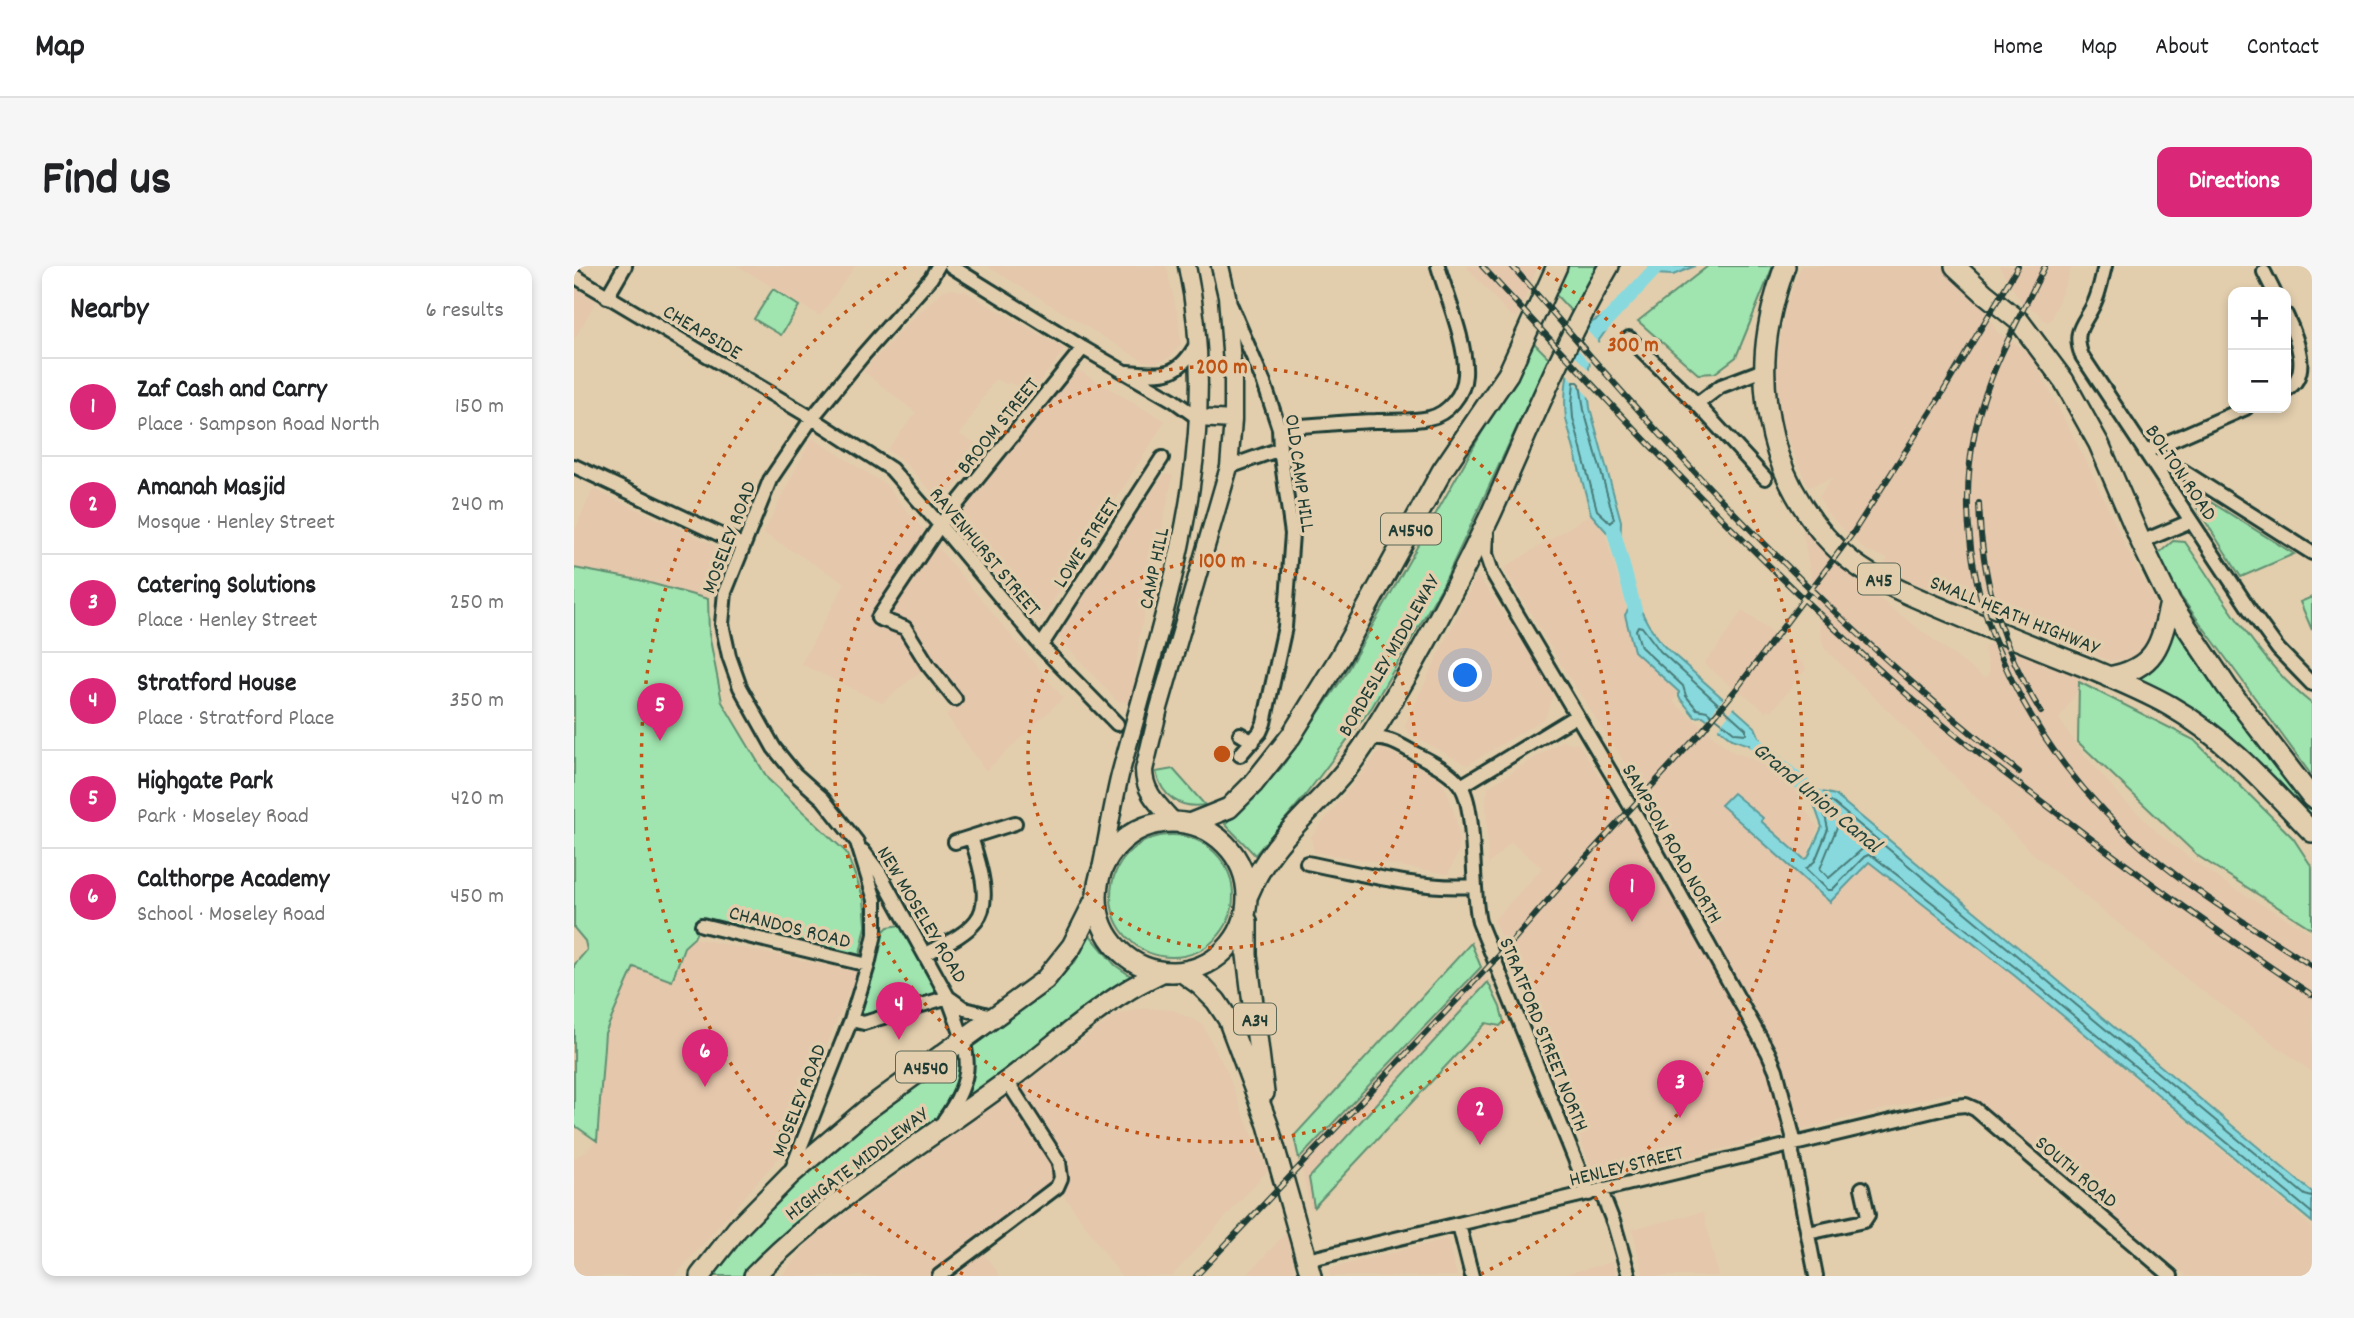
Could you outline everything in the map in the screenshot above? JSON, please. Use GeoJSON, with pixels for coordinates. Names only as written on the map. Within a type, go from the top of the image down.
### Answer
{"type":"FeatureCollection","features":[{"type":"Feature","properties":{"kind":"highway","name":"BORDESLEY MIDDLEWAY"},"geometry":{"type":"LineString","coordinates":[[1181,823],[1229,808],[1253,785],[1292,736],[1340,657],[1442,471],[1508,374],[1557,266]]}},
{"type":"Feature","properties":{"kind":"highway","name":"BORDESLEY MIDDLEWAY"},"geometry":{"type":"LineString","coordinates":[[1247,904],[1258,872],[1269,856],[1337,781],[1367,740],[1408,674],[1490,516],[1582,313],[1609,266]]}},
{"type":"Feature","properties":{"kind":"highway","name":"SMALL HEATH HIGHWAY"},"geometry":{"type":"LineString","coordinates":[[1785,266],[1773,304],[1764,348],[1767,415],[1775,449],[1786,474],[1809,515],[1824,534],[1850,560],[1916,598],[2108,677],[2169,706],[2216,736],[2250,767],[2312,832]]}},
{"type":"Feature","properties":{"kind":"highway"},"geometry":{"type":"LineString","coordinates":[[1955,266],[2019,321],[2064,381],[2099,444],[2170,602],[2227,687],[2312,798]]}},
{"type":"Feature","properties":{"kind":"highway"},"geometry":{"type":"LineString","coordinates":[[2108,677],[2140,667],[2152,657],[2166,627],[2170,602]]}},
{"type":"Feature","properties":{"kind":"highway"},"geometry":{"type":"LineString","coordinates":[[1160,823],[1181,823],[1208,831],[1224,842],[1237,858],[1245,876],[1247,904],[1238,934],[1224,953],[1205,966],[1172,972],[1141,966],[1123,954],[1108,938],[1100,918],[1097,896],[1100,874],[1114,850],[1134,832],[1160,823]]}},
{"type":"Feature","properties":{"kind":"highway","name":"HIGHGATE MIDDLEWAY"},"geometry":{"type":"LineString","coordinates":[[700,1276],[737,1229],[789,1175],[864,1111],[1045,980],[1072,946],[1097,896]]}},
{"type":"Feature","properties":{"kind":"highway","name":"A34"},"geometry":{"type":"LineString","coordinates":[[1247,904],[1247,955],[1268,1125]]}},
{"type":"Feature","properties":{"kind":"highway","name":"A34"},"geometry":{"type":"LineString","coordinates":[[1172,972],[1200,985],[1216,1001],[1228,1019],[1268,1125],[1309,1268]]}},
{"type":"Feature","properties":{"kind":"highway","name":"HIGHGATE MIDDLEWAY"},"geometry":{"type":"LineString","coordinates":[[754,1276],[797,1236],[865,1181],[1007,1081],[1061,1038],[1126,991],[1172,972]]}},
{"type":"Feature","properties":{"kind":"main road","name":"CAMP HILL"},"geometry":{"type":"LineString","coordinates":[[1100,874],[1120,776],[1172,591],[1192,488],[1198,418],[1198,341],[1187,266]]}},
{"type":"Feature","properties":{"kind":"main road","name":"CAMP HILL"},"geometry":{"type":"LineString","coordinates":[[1181,823],[1149,793],[1143,770],[1229,467],[1233,377],[1227,296],[1220,266]]}},
{"type":"Feature","properties":{"kind":"main road"},"geometry":{"type":"LineString","coordinates":[[1198,418],[1233,420]]}},
{"type":"Feature","properties":{"kind":"street"},"geometry":{"type":"LineString","coordinates":[[607,297],[625,266]]}},
{"type":"Feature","properties":{"kind":"street","name":"MOSELEY ROAD"},"geometry":{"type":"LineString","coordinates":[[789,1175],[851,1020],[868,965],[876,918],[875,900],[857,842],[822,799],[795,774],[774,748],[740,687],[722,624],[724,592],[770,480],[812,418],[931,278],[938,266]]}},
{"type":"Feature","properties":{"kind":"street"},"geometry":{"type":"LineString","coordinates":[[1279,428],[1430,418],[1445,411],[1456,399],[1465,375],[1464,353],[1438,266]]}},
{"type":"Feature","properties":{"kind":"street","name":"BOLTON ROAD"},"geometry":{"type":"LineString","coordinates":[[2105,266],[2096,300],[2081,323],[2077,344],[2091,372],[2278,649],[2312,683]]}},
{"type":"Feature","properties":{"kind":"street"},"geometry":{"type":"LineString","coordinates":[[955,267],[1198,418]]}},
{"type":"Feature","properties":{"kind":"street"},"geometry":{"type":"LineString","coordinates":[[2264,272],[2272,287]]}},
{"type":"Feature","properties":{"kind":"street","name":"CHEAPSIDE"},"geometry":{"type":"LineString","coordinates":[[574,276],[812,418]]}},
{"type":"Feature","properties":{"kind":"street","name":"OLD CAMP HILL"},"geometry":{"type":"LineString","coordinates":[[1227,296],[1264,383],[1279,428],[1292,534],[1285,627],[1264,723],[1261,732],[1240,755]]}},
{"type":"Feature","properties":{"kind":"street"},"geometry":{"type":"LineString","coordinates":[[2291,326],[2304,356],[2305,368],[2291,388]]}},
{"type":"Feature","properties":{"kind":"street"},"geometry":{"type":"LineString","coordinates":[[1629,338],[1697,404],[1765,478]]}},
{"type":"Feature","properties":{"kind":"street"},"geometry":{"type":"LineString","coordinates":[[1125,372],[1160,375],[1179,368],[1198,341]]}},
{"type":"Feature","properties":{"kind":"street","name":"BROOM STREET"},"geometry":{"type":"LineString","coordinates":[[955,699],[928,665],[905,628],[878,618],[940,525],[1083,348]]}},
{"type":"Feature","properties":{"kind":"street"},"geometry":{"type":"LineString","coordinates":[[1697,404],[1721,386],[1763,370]]}},
{"type":"Feature","properties":{"kind":"street"},"geometry":{"type":"LineString","coordinates":[[2148,456],[2236,413]]}},
{"type":"Feature","properties":{"kind":"street","name":"RAVENHURST STREET"},"geometry":{"type":"LineString","coordinates":[[812,418],[891,469],[1041,646],[1117,724]]}},
{"type":"Feature","properties":{"kind":"street"},"geometry":{"type":"LineString","coordinates":[[1229,467],[1280,449]]}},
{"type":"Feature","properties":{"kind":"street"},"geometry":{"type":"LineString","coordinates":[[2148,456],[2183,471],[2312,554]]}},
{"type":"Feature","properties":{"kind":"street","name":"LOWE STREET"},"geometry":{"type":"LineString","coordinates":[[1041,646],[1162,458]]}},
{"type":"Feature","properties":{"kind":"street"},"geometry":{"type":"LineString","coordinates":[[574,466],[742,545]]}},
{"type":"Feature","properties":{"kind":"street","name":"SAMPSON ROAD NORTH"},"geometry":{"type":"LineString","coordinates":[[1490,516],[1485,541],[1492,572],[1641,824],[1776,1070],[1793,1136],[1792,1153],[1816,1276]]}},
{"type":"Feature","properties":{"kind":"street"},"geometry":{"type":"LineString","coordinates":[[2141,542],[2192,521]]}},
{"type":"Feature","properties":{"kind":"street"},"geometry":{"type":"LineString","coordinates":[[1367,740],[1381,737],[1394,741],[1452,776],[1461,786],[1576,716]]}},
{"type":"Feature","properties":{"kind":"street"},"geometry":{"type":"LineString","coordinates":[[1240,734],[1253,741]]}},
{"type":"Feature","properties":{"kind":"street","name":"STRATFORD STREET NORTH"},"geometry":{"type":"LineString","coordinates":[[1461,786],[1468,804],[1473,886],[1479,922],[1595,1192],[1614,1224],[1629,1276]]}},
{"type":"Feature","properties":{"kind":"street"},"geometry":{"type":"LineString","coordinates":[[955,842],[1015,823]]}},
{"type":"Feature","properties":{"kind":"street"},"geometry":{"type":"LineString","coordinates":[[926,954],[960,935],[978,920],[984,900],[983,881],[971,837]]}},
{"type":"Feature","properties":{"kind":"street","name":"NEW MOSELEY ROAD"},"geometry":{"type":"LineString","coordinates":[[857,842],[879,872],[948,997],[965,1009],[996,1017]]}},
{"type":"Feature","properties":{"kind":"street"},"geometry":{"type":"LineString","coordinates":[[1307,863],[1396,880],[1456,888],[1473,886]]}},
{"type":"Feature","properties":{"kind":"street"},"geometry":{"type":"LineString","coordinates":[[876,918],[901,914]]}},
{"type":"Feature","properties":{"kind":"street","name":"CHANDOS ROAD"},"geometry":{"type":"LineString","coordinates":[[702,925],[868,965]]}},
{"type":"Feature","properties":{"kind":"street"},"geometry":{"type":"LineString","coordinates":[[851,1020],[864,1023],[948,997],[968,1053],[968,1068],[955,1105],[937,1131]]}},
{"type":"Feature","properties":{"kind":"street"},"geometry":{"type":"LineString","coordinates":[[939,1276],[1057,1187],[1061,1178],[1059,1162],[1007,1081]]}},
{"type":"Feature","properties":{"kind":"street","name":"SOUTH ROAD"},"geometry":{"type":"LineString","coordinates":[[1954,1106],[1966,1105],[1975,1110],[2171,1276]]}},
{"type":"Feature","properties":{"kind":"street","name":"HENLEY STREET"},"geometry":{"type":"LineString","coordinates":[[1309,1268],[1459,1225],[1954,1106]]}},
{"type":"Feature","properties":{"kind":"street"},"geometry":{"type":"LineString","coordinates":[[1808,1233],[1864,1221],[1868,1215],[1862,1188]]}},
{"type":"Feature","properties":{"kind":"street"},"geometry":{"type":"LineString","coordinates":[[1459,1225],[1472,1276]]}},
{"type":"Feature","properties":{"kind":"shaded area"},"geometry":{"type":"Polygon","coordinates":[[[738,266],[855,266],[820,316],[738,266]]]}},
{"type":"Feature","properties":{"kind":"shaded area"},"geometry":{"type":"Polygon","coordinates":[[[987,266],[1166,266],[1178,316],[1181,344],[1170,357],[1157,363],[1143,361],[987,266]]]}},
{"type":"Feature","properties":{"kind":"shaded area"},"geometry":{"type":"Polygon","coordinates":[[[1466,266],[1538,266],[1517,318],[1509,314],[1466,266]]]}},
{"type":"Feature","properties":{"kind":"shaded area"},"geometry":{"type":"Polygon","coordinates":[[[1801,266],[1942,266],[1980,302],[1997,332],[2030,353],[2090,469],[2133,562],[2153,597],[2159,622],[2152,639],[2135,658],[2109,661],[2026,624],[1962,603],[1903,578],[1883,566],[1888,558],[1866,551],[1828,514],[1819,497],[1832,478],[1808,487],[1780,421],[1776,368],[1785,309],[1801,266]]]}},
{"type":"Feature","properties":{"kind":"shaded area"},"geometry":{"type":"Polygon","coordinates":[[[1999,266],[2072,266],[2051,320],[2048,322],[2041,318],[2039,313],[2021,302],[1999,266]]]}},
{"type":"Feature","properties":{"kind":"shaded area"},"geometry":{"type":"Polygon","coordinates":[[[574,288],[596,301],[574,340],[574,288]]]}},
{"type":"Feature","properties":{"kind":"shaded area"},"geometry":{"type":"Polygon","coordinates":[[[944,290],[966,292],[1065,349],[1030,394],[1009,382],[1006,384],[995,379],[960,435],[986,448],[946,497],[937,497],[901,459],[887,450],[916,413],[863,371],[912,319],[944,290]]]}},
{"type":"Feature","properties":{"kind":"shaded area"},"geometry":{"type":"Polygon","coordinates":[[[1076,369],[1165,421],[1041,620],[950,528],[1076,369]]]}},
{"type":"Feature","properties":{"kind":"shaded area"},"geometry":{"type":"Polygon","coordinates":[[[812,438],[885,484],[1063,698],[986,771],[946,715],[964,699],[927,651],[922,656],[928,665],[882,703],[801,664],[845,583],[763,533],[812,438]]]}},
{"type":"Feature","properties":{"kind":"shaded area"},"geometry":{"type":"Polygon","coordinates":[[[1164,475],[1173,475],[1139,638],[1132,703],[1117,701],[1058,637],[1075,605],[1164,475]]]}},
{"type":"Feature","properties":{"kind":"shaded area"},"geometry":{"type":"Polygon","coordinates":[[[593,489],[721,548],[708,599],[643,581],[574,568],[574,532],[593,489]]]}},
{"type":"Feature","properties":{"kind":"shaded area"},"geometry":{"type":"Polygon","coordinates":[[[1591,514],[1605,534],[1627,610],[1625,615],[1634,650],[1678,694],[1673,702],[1731,751],[1769,766],[1799,791],[1798,801],[1818,827],[1802,867],[1864,850],[2312,1227],[2312,1276],[2187,1276],[1962,1090],[1608,1177],[1591,1167],[1494,920],[1542,868],[1511,842],[1488,865],[1486,800],[1488,787],[1562,741],[1579,744],[1645,850],[1665,825],[1560,663],[1504,568],[1591,514]]]}},
{"type":"Feature","properties":{"kind":"shaded area"},"geometry":{"type":"Polygon","coordinates":[[[1802,529],[1869,591],[1984,678],[1990,672],[1984,648],[1991,642],[2084,680],[2059,719],[2079,749],[2120,796],[2160,835],[2192,860],[2233,888],[2312,933],[2312,1072],[2189,981],[2036,856],[1824,648],[1802,529]]]}},
{"type":"Feature","properties":{"kind":"shaded area"},"geometry":{"type":"Polygon","coordinates":[[[1476,576],[1538,665],[1553,694],[1545,718],[1467,765],[1408,733],[1405,725],[1476,576]]]}},
{"type":"Feature","properties":{"kind":"shaded area"},"geometry":{"type":"Polygon","coordinates":[[[1742,611],[1763,625],[1806,669],[1772,711],[1769,708],[1766,712],[1743,693],[1741,695],[1704,663],[1742,611]]]}},
{"type":"Feature","properties":{"kind":"shaded area"},"geometry":{"type":"Polygon","coordinates":[[[1382,748],[1438,777],[1447,791],[1457,823],[1459,851],[1448,874],[1314,852],[1311,837],[1382,748]]]}},
{"type":"Feature","properties":{"kind":"shaded area"},"geometry":{"type":"Polygon","coordinates":[[[694,938],[857,972],[780,1156],[675,1276],[574,1276],[574,1158],[597,1140],[605,1033],[634,967],[672,980],[684,947],[694,938]]]}},
{"type":"Feature","properties":{"kind":"shaded area"},"geometry":{"type":"Polygon","coordinates":[[[1471,943],[1500,1007],[1311,1210],[1294,1136],[1471,943]]]}},
{"type":"Feature","properties":{"kind":"shaded area"},"geometry":{"type":"Polygon","coordinates":[[[1145,1008],[1173,1010],[1202,1024],[1228,1074],[1268,1170],[1172,1276],[1121,1276],[1053,1180],[929,1276],[782,1276],[813,1238],[1116,1015],[1145,1008]]]}},
{"type":"Feature","properties":{"kind":"shaded area"},"geometry":{"type":"Polygon","coordinates":[[[1703,1212],[1718,1276],[1644,1276],[1632,1229],[1703,1212]]]}},
{"type":"Feature","properties":{"kind":"shaded area"},"geometry":{"type":"Polygon","coordinates":[[[1287,1232],[1296,1276],[1246,1276],[1287,1232]]]}},
{"type":"Feature","properties":{"kind":"shaded area"},"geometry":{"type":"Polygon","coordinates":[[[1447,1239],[1457,1276],[1330,1276],[1331,1268],[1447,1239]]]}},
{"type":"Feature","properties":{"kind":"shaded area"},"geometry":{"type":"Polygon","coordinates":[[[981,1250],[1000,1276],[948,1276],[981,1250]]]}},
{"type":"Feature","properties":{"kind":"shaded area"},"geometry":{"type":"Polygon","coordinates":[[[1612,1262],[1616,1276],[1558,1276],[1612,1262]]]}},
{"type":"Feature","properties":{"kind":"green space"},"geometry":{"type":"Polygon","coordinates":[[[1566,266],[1599,266],[1572,312],[1554,293],[1566,266]]]}},
{"type":"Feature","properties":{"kind":"green space"},"geometry":{"type":"Polygon","coordinates":[[[1708,266],[1773,266],[1736,357],[1715,373],[1698,374],[1638,321],[1708,266]]]}},
{"type":"Feature","properties":{"kind":"green space"},"geometry":{"type":"Polygon","coordinates":[[[773,289],[799,306],[781,335],[754,319],[773,289]]]}},
{"type":"Feature","properties":{"kind":"green space"},"geometry":{"type":"Polygon","coordinates":[[[1533,342],[1549,358],[1443,585],[1372,707],[1304,797],[1255,855],[1225,824],[1281,768],[1344,676],[1533,342]]]}},
{"type":"Feature","properties":{"kind":"green space"},"geometry":{"type":"Polygon","coordinates":[[[2190,489],[2294,554],[2241,577],[2186,491],[2190,489]]]}},
{"type":"Feature","properties":{"kind":"green space"},"geometry":{"type":"Polygon","coordinates":[[[2173,541],[2185,542],[2259,649],[2293,688],[2312,704],[2312,776],[2176,590],[2158,554],[2173,541]]]}},
{"type":"Feature","properties":{"kind":"green space"},"geometry":{"type":"Polygon","coordinates":[[[574,568],[639,580],[708,599],[709,634],[722,702],[768,779],[846,852],[864,899],[866,926],[859,959],[703,919],[694,938],[684,947],[672,981],[634,967],[605,1033],[597,1141],[574,1125],[574,965],[587,950],[585,941],[574,928],[574,568]]]}},
{"type":"Feature","properties":{"kind":"green space"},"geometry":{"type":"Polygon","coordinates":[[[2312,597],[2312,630],[2300,602],[2312,597]]]}},
{"type":"Feature","properties":{"kind":"green space"},"geometry":{"type":"Polygon","coordinates":[[[2176,626],[2312,807],[2312,819],[2257,763],[2204,716],[2136,680],[2158,663],[2176,626]]]}},
{"type":"Feature","properties":{"kind":"green space"},"geometry":{"type":"Polygon","coordinates":[[[2079,682],[2194,740],[2293,838],[2312,867],[2312,929],[2198,856],[2078,742],[2079,682]]]}},
{"type":"Feature","properties":{"kind":"green space"},"geometry":{"type":"Polygon","coordinates":[[[1173,769],[1205,805],[1180,803],[1168,794],[1156,772],[1173,769]]]}},
{"type":"Feature","properties":{"kind":"green space"},"geometry":{"type":"Polygon","coordinates":[[[1172,835],[1195,840],[1215,853],[1228,873],[1233,896],[1228,919],[1215,939],[1195,952],[1172,957],[1149,952],[1129,939],[1116,919],[1111,896],[1116,873],[1129,853],[1149,840],[1172,835]]]}},
{"type":"Feature","properties":{"kind":"green space"},"geometry":{"type":"Polygon","coordinates":[[[901,925],[941,994],[869,1018],[861,1015],[883,932],[888,927],[901,925]]]}},
{"type":"Feature","properties":{"kind":"green space"},"geometry":{"type":"Polygon","coordinates":[[[1090,935],[1115,965],[1135,979],[963,1103],[972,1064],[971,1045],[1054,983],[1075,962],[1090,935]]]}},
{"type":"Feature","properties":{"kind":"green space"},"geometry":{"type":"Polygon","coordinates":[[[1471,943],[1481,967],[1299,1159],[1294,1136],[1471,943]]]}},
{"type":"Feature","properties":{"kind":"green space"},"geometry":{"type":"Polygon","coordinates":[[[1488,982],[1504,1022],[1500,1026],[1486,1023],[1314,1207],[1309,1178],[1488,982]]]}},
{"type":"Feature","properties":{"kind":"green space"},"geometry":{"type":"Polygon","coordinates":[[[963,1052],[958,1079],[940,1116],[780,1241],[744,1276],[710,1276],[752,1224],[821,1157],[963,1052]]]}},
{"type":"Feature","properties":{"kind":"water"},"geometry":{"type":"Polygon","coordinates":[[[1649,266],[1695,266],[1673,275],[1654,274],[1644,280],[1649,266]]]}},
{"type":"Feature","properties":{"kind":"water"},"geometry":{"type":"Polygon","coordinates":[[[1613,313],[1607,329],[1592,350],[1587,380],[1590,408],[1621,521],[1620,550],[1591,514],[1565,408],[1568,369],[1581,334],[1590,323],[1613,313]]]}},
{"type":"Feature","properties":{"kind":"water"},"geometry":{"type":"Polygon","coordinates":[[[1632,594],[1664,646],[1755,727],[1770,757],[1767,758],[1749,745],[1732,739],[1703,716],[1695,717],[1679,697],[1679,692],[1634,651],[1625,615],[1630,607],[1632,594]]]}},
{"type":"Feature","properties":{"kind":"water"},"geometry":{"type":"Polygon","coordinates":[[[1806,784],[1814,790],[1835,795],[2312,1192],[2312,1222],[2015,976],[1869,862],[1830,902],[1721,805],[1733,793],[1763,818],[1761,821],[1804,859],[1808,858],[1822,827],[1810,793],[1803,788],[1806,784]]]}},
{"type":"Feature","properties":{"kind":"pier"},"geometry":{"type":"Polygon","coordinates":[[[1583,326],[1600,345],[1595,351],[1592,365],[1573,344],[1583,326]]]}},
{"type":"Feature","properties":{"kind":"pier"},"geometry":{"type":"Polygon","coordinates":[[[1570,351],[1591,372],[1593,401],[1565,372],[1570,351]]]}},
{"type":"Feature","properties":{"kind":"pier"},"geometry":{"type":"Polygon","coordinates":[[[1725,696],[1736,705],[1716,731],[1705,722],[1725,696]]]}},
{"type":"Feature","properties":{"kind":"waterway","name":"Grand Union Canal"},"geometry":{"type":"LineString","coordinates":[[1602,326],[1658,266]]}},
{"type":"Feature","properties":{"kind":"waterway","name":"Grand Union Canal"},"geometry":{"type":"LineString","coordinates":[[1614,532],[1635,610]]}},
{"type":"Feature","properties":{"kind":"waterway","name":"Grand Union Canal"},"geometry":{"type":"LineString","coordinates":[[1757,745],[1818,798]]}},
{"type":"Feature","properties":{"kind":"railway"},"geometry":{"type":"LineString","coordinates":[[1482,266],[1734,531],[1839,633],[1912,699],[2114,856],[2312,995]]}},
{"type":"Feature","properties":{"kind":"railway"},"geometry":{"type":"LineString","coordinates":[[1512,266],[1659,433],[1784,563],[1898,671],[2019,772]]}},
{"type":"Feature","properties":{"kind":"railway"},"geometry":{"type":"LineString","coordinates":[[1196,1276],[1509,945],[1703,730],[1738,687],[1853,533],[1940,397],[2018,266]]}},
{"type":"Feature","properties":{"kind":"railway"},"geometry":{"type":"LineString","coordinates":[[2045,266],[1987,388],[1975,431],[1968,491],[1971,550],[1984,607],[2004,663],[2032,716],[2065,766],[2104,811],[2147,852],[2186,883],[2312,966]]}},
{"type":"Feature","properties":{"kind":"railway"},"geometry":{"type":"LineString","coordinates":[[1979,503],[1984,558],[1996,612],[2015,663],[2041,712]]}},
{"type":"Feature","properties":{"kind":"place","name":"Highgate Park"},"geometry":{"type":"Point","coordinates":[660,741]}},
{"type":"Feature","properties":{"kind":"place","name":"Zaf Cash and Carry"},"geometry":{"type":"Point","coordinates":[1632,922]}},
{"type":"Feature","properties":{"kind":"place","name":"Stratford House"},"geometry":{"type":"Point","coordinates":[899,1040]}},
{"type":"Feature","properties":{"kind":"place","name":"Calthorpe Academy"},"geometry":{"type":"Point","coordinates":[705,1087]}},
{"type":"Feature","properties":{"kind":"place","name":"Catering Solutions"},"geometry":{"type":"Point","coordinates":[1680,1118]}},
{"type":"Feature","properties":{"kind":"place","name":"Amanah Masjid"},"geometry":{"type":"Point","coordinates":[1480,1145]}}]}
